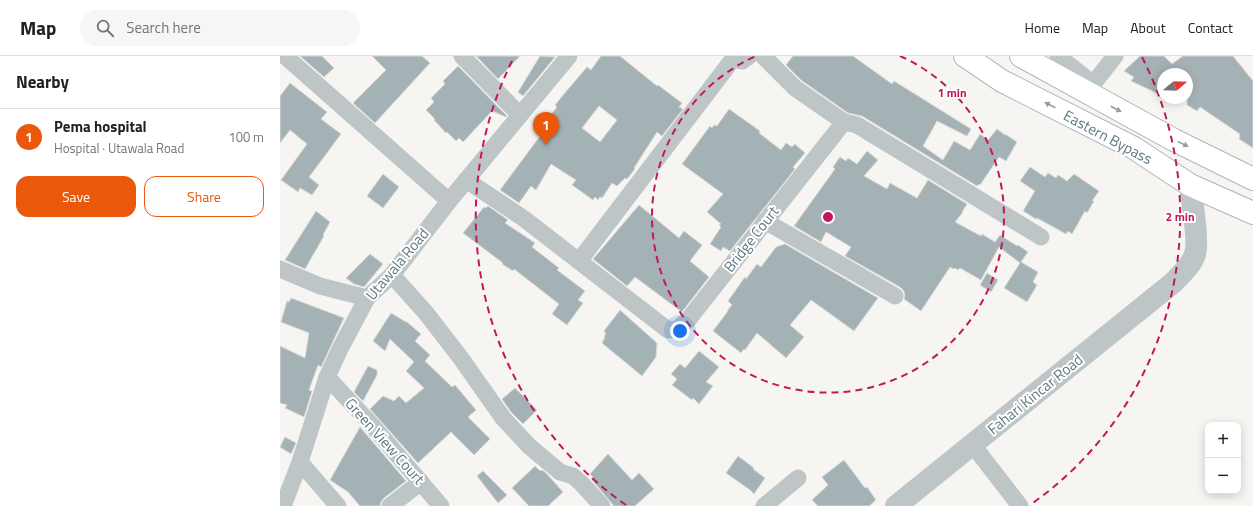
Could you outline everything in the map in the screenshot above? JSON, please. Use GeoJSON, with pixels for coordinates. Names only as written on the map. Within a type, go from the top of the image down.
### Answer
{"type":"FeatureCollection","features":[{"type":"Feature","properties":{"kind":"main road","name":"Eastern Bypass"},"geometry":{"type":"LineString","coordinates":[[966,56],[1002,81],[1134,148],[1190,185],[1246,210]]}},
{"type":"Feature","properties":{"kind":"main road","name":"Eastern Bypass"},"geometry":{"type":"LineString","coordinates":[[1021,56],[1094,91],[1174,140],[1253,178]]}},
{"type":"Feature","properties":{"kind":"main road"},"geometry":{"type":"LineString","coordinates":[[1246,210],[1253,178]]}},
{"type":"Feature","properties":{"kind":"street"},"geometry":{"type":"LineString","coordinates":[[286,56],[449,201]]}},
{"type":"Feature","properties":{"kind":"street"},"geometry":{"type":"LineString","coordinates":[[462,56],[520,115]]}},
{"type":"Feature","properties":{"kind":"street","name":"Utawala Road"},"geometry":{"type":"LineString","coordinates":[[282,506],[300,462],[327,377],[367,298],[392,275],[449,201],[569,56]]}},
{"type":"Feature","properties":{"kind":"street"},"geometry":{"type":"LineString","coordinates":[[579,261],[733,59],[742,62],[749,56]]}},
{"type":"Feature","properties":{"kind":"street"},"geometry":{"type":"LineString","coordinates":[[763,56],[796,88],[844,122],[856,125],[1041,237]]}},
{"type":"Feature","properties":{"kind":"street"},"geometry":{"type":"LineString","coordinates":[[1058,56],[1094,91],[1115,56]]}},
{"type":"Feature","properties":{"kind":"street","name":"Bridge Court"},"geometry":{"type":"LineString","coordinates":[[466,180],[523,218],[668,330],[677,329],[688,320],[844,122]]}},
{"type":"Feature","properties":{"kind":"street","name":"Fahari Kincar Road"},"geometry":{"type":"LineString","coordinates":[[896,506],[1174,282],[1191,263],[1196,254],[1190,185]]}},
{"type":"Feature","properties":{"kind":"street"},"geometry":{"type":"LineString","coordinates":[[765,222],[895,296]]}},
{"type":"Feature","properties":{"kind":"street"},"geometry":{"type":"LineString","coordinates":[[280,268],[320,286],[367,298]]}},
{"type":"Feature","properties":{"kind":"street"},"geometry":{"type":"LineString","coordinates":[[392,275],[426,313],[460,357],[502,418],[530,446],[560,472],[573,476],[602,506]]}},
{"type":"Feature","properties":{"kind":"street","name":"Green View Court"},"geometry":{"type":"LineString","coordinates":[[327,377],[371,424],[441,506]]}},
{"type":"Feature","properties":{"kind":"street"},"geometry":{"type":"LineString","coordinates":[[972,444],[1020,506]]}},
{"type":"Feature","properties":{"kind":"street"},"geometry":{"type":"LineString","coordinates":[[300,462],[338,506]]}},
{"type":"Feature","properties":{"kind":"street"},"geometry":{"type":"LineString","coordinates":[[764,506],[798,478]]}},
{"type":"Feature","properties":{"kind":"street"},"geometry":{"type":"LineString","coordinates":[[390,506],[421,482]]}},
{"type":"Feature","properties":{"kind":"building"},"geometry":{"type":"Polygon","coordinates":[[[300,56],[322,56],[334,68],[324,77],[300,56]]]}},
{"type":"Feature","properties":{"kind":"building"},"geometry":{"type":"Polygon","coordinates":[[[372,56],[422,56],[430,63],[375,123],[353,103],[386,70],[372,56]]]}},
{"type":"Feature","properties":{"kind":"building"},"geometry":{"type":"Polygon","coordinates":[[[476,56],[520,56],[498,79],[476,56]]]}},
{"type":"Feature","properties":{"kind":"building"},"geometry":{"type":"Polygon","coordinates":[[[540,56],[555,57],[523,96],[518,92],[540,56]]]}},
{"type":"Feature","properties":{"kind":"building"},"geometry":{"type":"Polygon","coordinates":[[[601,56],[620,56],[657,86],[658,85],[682,103],[679,107],[683,109],[662,136],[657,132],[634,168],[635,169],[627,179],[625,178],[617,186],[612,183],[602,198],[600,197],[598,200],[595,197],[593,200],[572,185],[576,180],[551,164],[536,190],[531,186],[519,203],[500,190],[546,128],[543,125],[557,107],[555,105],[587,67],[591,70],[601,56]],[[599,106],[582,128],[600,142],[617,120],[599,106]]]}},
{"type":"Feature","properties":{"kind":"building"},"geometry":{"type":"Polygon","coordinates":[[[793,56],[853,56],[892,84],[894,81],[971,129],[967,136],[937,121],[923,146],[943,160],[954,141],[970,150],[980,134],[988,140],[997,129],[1017,142],[1006,161],[999,157],[980,185],[979,184],[977,186],[862,116],[848,113],[801,80],[786,65],[793,56]]]}},
{"type":"Feature","properties":{"kind":"building"},"geometry":{"type":"Polygon","coordinates":[[[1140,56],[1164,56],[1172,64],[1183,56],[1233,56],[1253,81],[1253,148],[1239,139],[1240,134],[1200,107],[1197,111],[1187,105],[1193,104],[1193,68],[1157,68],[1157,93],[1131,81],[1134,77],[1124,71],[1140,56]]]}},
{"type":"Feature","properties":{"kind":"building"},"geometry":{"type":"Polygon","coordinates":[[[458,66],[507,116],[506,117],[492,111],[463,142],[459,138],[456,141],[447,132],[446,133],[426,110],[434,102],[431,98],[445,84],[443,81],[458,66]]]}},
{"type":"Feature","properties":{"kind":"building"},"geometry":{"type":"Polygon","coordinates":[[[290,83],[327,112],[321,119],[341,134],[309,177],[319,185],[312,195],[300,188],[298,192],[281,180],[307,144],[290,130],[280,143],[280,96],[290,83]]]}},
{"type":"Feature","properties":{"kind":"building"},"geometry":{"type":"Polygon","coordinates":[[[729,109],[760,131],[759,133],[781,150],[786,143],[792,147],[795,144],[805,153],[793,167],[795,169],[730,251],[723,247],[721,251],[710,244],[721,227],[719,225],[721,224],[707,212],[723,194],[682,164],[710,126],[712,128],[714,125],[717,126],[729,109]]]}},
{"type":"Feature","properties":{"kind":"building"},"geometry":{"type":"Polygon","coordinates":[[[867,151],[878,160],[864,176],[887,189],[890,183],[917,198],[928,180],[967,204],[955,222],[981,236],[982,234],[995,242],[1000,235],[1028,252],[1021,262],[1038,272],[1033,282],[1037,285],[1027,302],[1004,288],[1020,263],[999,247],[981,280],[960,268],[958,270],[950,267],[921,311],[904,299],[904,291],[900,287],[845,256],[851,247],[826,232],[821,242],[794,226],[835,169],[833,167],[840,157],[846,161],[848,158],[857,164],[867,151]]]}},
{"type":"Feature","properties":{"kind":"building"},"geometry":{"type":"Polygon","coordinates":[[[1030,167],[1045,177],[1048,173],[1056,178],[1058,175],[1067,181],[1074,174],[1099,191],[1092,201],[1094,201],[1087,213],[1085,211],[1072,234],[1068,231],[1066,234],[1023,211],[1035,191],[1020,181],[1030,167]]]}},
{"type":"Feature","properties":{"kind":"building"},"geometry":{"type":"Polygon","coordinates":[[[383,174],[399,187],[383,208],[367,196],[383,174]]]}},
{"type":"Feature","properties":{"kind":"building"},"geometry":{"type":"Polygon","coordinates":[[[639,205],[679,238],[684,231],[702,245],[690,261],[709,277],[682,312],[635,277],[627,286],[593,259],[639,205]]]}},
{"type":"Feature","properties":{"kind":"building"},"geometry":{"type":"Polygon","coordinates":[[[488,206],[508,220],[505,223],[535,243],[532,247],[559,268],[557,270],[585,291],[578,300],[583,303],[567,325],[552,314],[559,304],[514,269],[513,271],[502,264],[503,263],[463,233],[484,207],[486,208],[488,206]]]}},
{"type":"Feature","properties":{"kind":"building"},"geometry":{"type":"Polygon","coordinates":[[[316,211],[330,222],[323,235],[324,236],[305,269],[285,260],[316,211]]]}},
{"type":"Feature","properties":{"kind":"building"},"geometry":{"type":"Polygon","coordinates":[[[785,244],[878,298],[854,331],[811,300],[790,325],[804,337],[786,358],[757,333],[745,350],[744,349],[741,353],[713,331],[732,305],[728,301],[745,277],[746,279],[757,264],[761,267],[776,247],[785,244]]]}},
{"type":"Feature","properties":{"kind":"building"},"geometry":{"type":"Polygon","coordinates":[[[370,254],[383,264],[364,287],[354,284],[346,278],[370,254]]]}},
{"type":"Feature","properties":{"kind":"building"},"geometry":{"type":"Polygon","coordinates":[[[987,273],[998,280],[991,292],[980,285],[987,273]]]}},
{"type":"Feature","properties":{"kind":"building"},"geometry":{"type":"Polygon","coordinates":[[[291,298],[344,318],[321,367],[318,365],[309,390],[312,391],[304,417],[285,408],[287,405],[280,403],[280,346],[305,358],[309,333],[281,322],[287,301],[289,302],[291,298]]]}},
{"type":"Feature","properties":{"kind":"building"},"geometry":{"type":"Polygon","coordinates":[[[620,310],[657,343],[656,357],[642,376],[602,343],[606,334],[604,331],[620,310]]]}},
{"type":"Feature","properties":{"kind":"building"},"geometry":{"type":"Polygon","coordinates":[[[391,313],[407,322],[421,334],[415,341],[430,355],[425,361],[452,387],[455,385],[476,410],[468,417],[490,439],[474,455],[451,432],[418,463],[370,409],[383,396],[394,401],[399,396],[406,403],[424,388],[406,371],[414,362],[390,339],[385,351],[373,341],[391,313]]]}},
{"type":"Feature","properties":{"kind":"building"},"geometry":{"type":"Polygon","coordinates":[[[699,351],[719,367],[706,382],[713,386],[699,404],[693,398],[692,400],[672,385],[677,379],[671,374],[680,364],[685,368],[699,351]]]}},
{"type":"Feature","properties":{"kind":"building"},"geometry":{"type":"Polygon","coordinates":[[[368,366],[377,370],[377,375],[363,401],[354,392],[368,366]]]}},
{"type":"Feature","properties":{"kind":"building"},"geometry":{"type":"Polygon","coordinates":[[[515,388],[537,410],[523,424],[511,412],[502,399],[515,388]]]}},
{"type":"Feature","properties":{"kind":"building"},"geometry":{"type":"Polygon","coordinates":[[[360,427],[406,481],[384,498],[380,506],[360,506],[348,492],[330,480],[360,427]]]}},
{"type":"Feature","properties":{"kind":"building"},"geometry":{"type":"Polygon","coordinates":[[[285,437],[296,443],[291,454],[280,447],[285,437]]]}},
{"type":"Feature","properties":{"kind":"building"},"geometry":{"type":"Polygon","coordinates":[[[608,454],[632,480],[639,473],[654,489],[635,506],[614,506],[591,479],[593,477],[590,474],[608,454]]]}},
{"type":"Feature","properties":{"kind":"building"},"geometry":{"type":"Polygon","coordinates":[[[738,456],[765,478],[754,494],[726,473],[738,456]]]}},
{"type":"Feature","properties":{"kind":"building"},"geometry":{"type":"Polygon","coordinates":[[[844,460],[876,500],[869,506],[818,506],[812,500],[828,485],[822,477],[844,460]]]}},
{"type":"Feature","properties":{"kind":"building"},"geometry":{"type":"Polygon","coordinates":[[[535,466],[540,471],[542,470],[546,473],[563,492],[548,506],[529,506],[512,488],[535,466]]]}},
{"type":"Feature","properties":{"kind":"building"},"geometry":{"type":"Polygon","coordinates":[[[483,471],[507,495],[498,503],[477,476],[483,471]]]}},
{"type":"Feature","properties":{"kind":"place","name":"Pema hospital"},"geometry":{"type":"Point","coordinates":[546,145]}}]}
